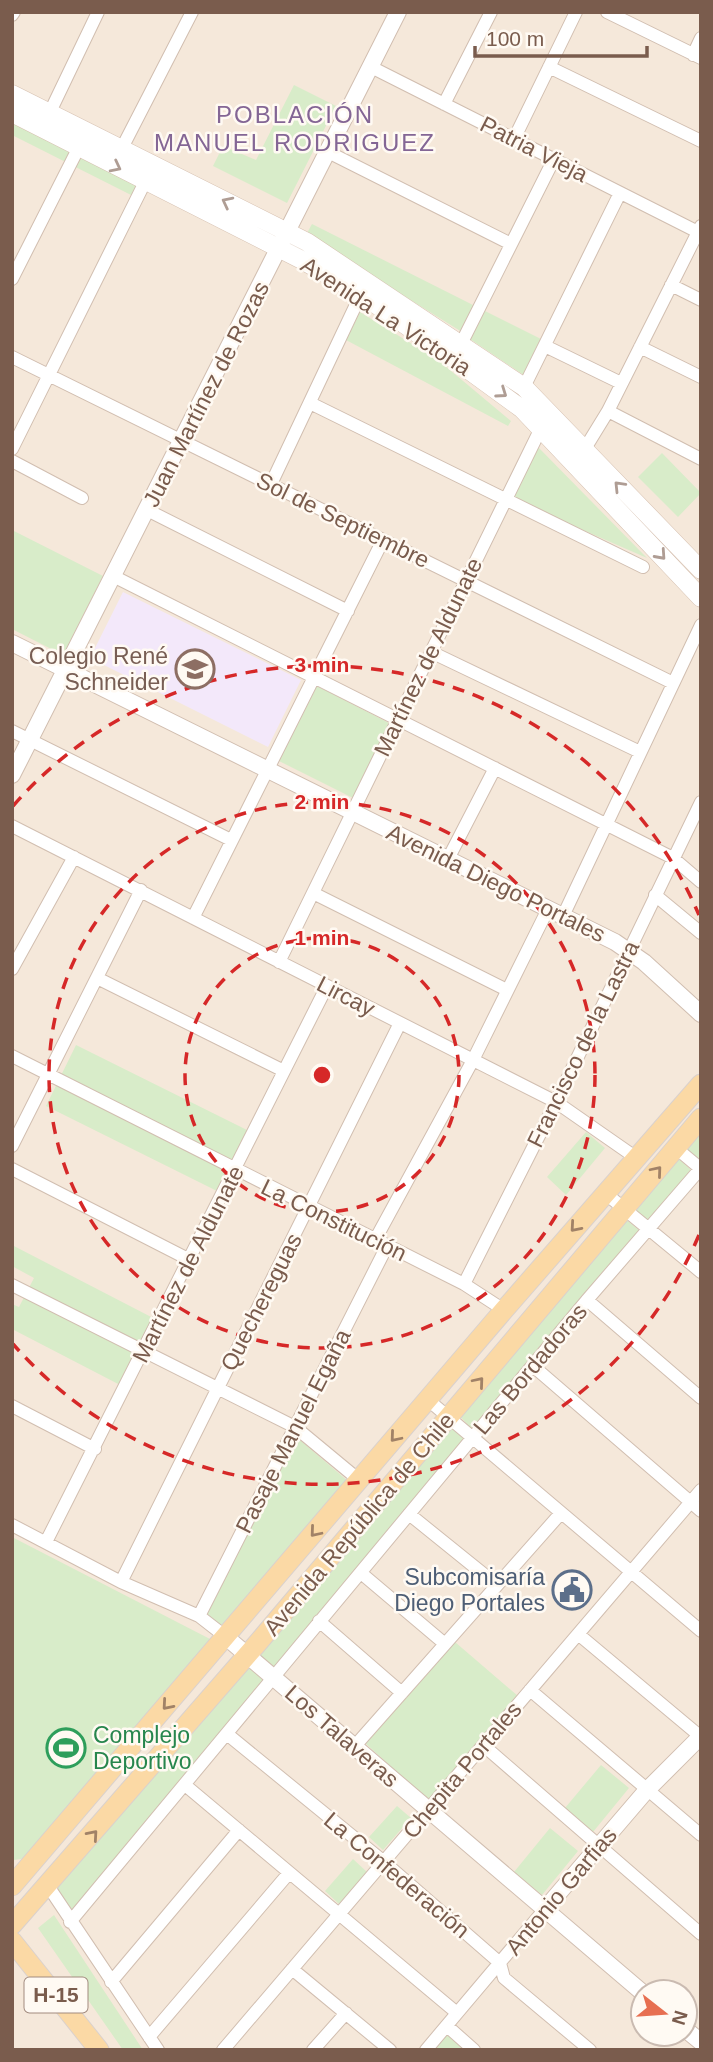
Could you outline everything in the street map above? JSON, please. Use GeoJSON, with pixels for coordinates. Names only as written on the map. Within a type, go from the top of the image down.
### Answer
{"type":"FeatureCollection","features":[{"type":"Feature","properties":{"kind":"main road","name":"Avenida La Victoria"},"geometry":{"type":"LineString","coordinates":[[12,94],[153,164],[284,241],[361,294],[516,403],[541,428],[579,456],[701,570]]}},
{"type":"Feature","properties":{"kind":"main road","name":"Avenida La Victoria"},"geometry":{"type":"LineString","coordinates":[[12,113],[145,182],[354,271],[524,387],[579,456],[701,598]]}},
{"type":"Feature","properties":{"kind":"main road","name":"Avenida República de Chile"},"geometry":{"type":"LineString","coordinates":[[12,1886],[503,1310],[701,1084]]}},
{"type":"Feature","properties":{"kind":"main road","name":"Avenida República de Chile"},"geometry":{"type":"LineString","coordinates":[[12,1925],[248,1654],[701,1118]]}},
{"type":"Feature","properties":{"kind":"main road","name":"H-15"},"geometry":{"type":"LineString","coordinates":[[12,1941],[99,2050]]}},
{"type":"Feature","properties":{"kind":"street"},"geometry":{"type":"LineString","coordinates":[[50,112],[98,12]]}},
{"type":"Feature","properties":{"kind":"street"},"geometry":{"type":"LineString","coordinates":[[121,148],[192,12]]}},
{"type":"Feature","properties":{"kind":"street","name":"Juan Martínez de Rozas"},"geometry":{"type":"LineString","coordinates":[[12,775],[398,12]]}},
{"type":"Feature","properties":{"kind":"street"},"geometry":{"type":"LineString","coordinates":[[444,104],[491,12]]}},
{"type":"Feature","properties":{"kind":"street"},"geometry":{"type":"LineString","coordinates":[[514,139],[576,12]]}},
{"type":"Feature","properties":{"kind":"street"},"geometry":{"type":"LineString","coordinates":[[607,12],[629,17],[697,57],[701,38]]}},
{"type":"Feature","properties":{"kind":"street","name":"Patria Vieja"},"geometry":{"type":"LineString","coordinates":[[371,67],[621,193],[699,229]]}},
{"type":"Feature","properties":{"kind":"street"},"geometry":{"type":"LineString","coordinates":[[549,67],[701,141]]}},
{"type":"Feature","properties":{"kind":"street"},"geometry":{"type":"LineString","coordinates":[[12,279],[79,148]]}},
{"type":"Feature","properties":{"kind":"street"},"geometry":{"type":"LineString","coordinates":[[328,152],[511,244]]}},
{"type":"Feature","properties":{"kind":"street"},"geometry":{"type":"LineString","coordinates":[[461,344],[554,159]]}},
{"type":"Feature","properties":{"kind":"street"},"geometry":{"type":"LineString","coordinates":[[13,445],[153,164]]}},
{"type":"Feature","properties":{"kind":"street"},"geometry":{"type":"LineString","coordinates":[[524,387],[621,193]]}},
{"type":"Feature","properties":{"kind":"street"},"geometry":{"type":"LineString","coordinates":[[579,456],[608,411],[699,229]]}},
{"type":"Feature","properties":{"kind":"street"},"geometry":{"type":"LineString","coordinates":[[671,285],[701,300]]}},
{"type":"Feature","properties":{"kind":"street"},"geometry":{"type":"LineString","coordinates":[[271,484],[361,294]]}},
{"type":"Feature","properties":{"kind":"street"},"geometry":{"type":"LineString","coordinates":[[545,346],[621,383]]}},
{"type":"Feature","properties":{"kind":"street"},"geometry":{"type":"LineString","coordinates":[[640,347],[701,377]]}},
{"type":"Feature","properties":{"kind":"street","name":"Sol de Septiembre"},"geometry":{"type":"LineString","coordinates":[[12,357],[673,683]]}},
{"type":"Feature","properties":{"kind":"street"},"geometry":{"type":"LineString","coordinates":[[310,403],[505,502],[643,567]]}},
{"type":"Feature","properties":{"kind":"street"},"geometry":{"type":"LineString","coordinates":[[608,411],[701,459]]}},
{"type":"Feature","properties":{"kind":"street","name":"Martínez de Aldunate"},"geometry":{"type":"LineString","coordinates":[[279,962],[541,428]]}},
{"type":"Feature","properties":{"kind":"street"},"geometry":{"type":"LineString","coordinates":[[12,461],[82,498]]}},
{"type":"Feature","properties":{"kind":"street"},"geometry":{"type":"LineString","coordinates":[[147,510],[348,611]]}},
{"type":"Feature","properties":{"kind":"street"},"geometry":{"type":"LineString","coordinates":[[193,918],[383,540]]}},
{"type":"Feature","properties":{"kind":"street"},"geometry":{"type":"LineString","coordinates":[[113,576],[673,858],[701,882]]}},
{"type":"Feature","properties":{"kind":"street","name":"Pasaje Manuel Egaña"},"geometry":{"type":"LineString","coordinates":[[199,1616],[295,1427],[381,1243],[507,990],[606,825],[701,625]]}},
{"type":"Feature","properties":{"kind":"street","name":"Avenida Diego Portales"},"geometry":{"type":"LineString","coordinates":[[12,643],[628,950],[701,1014]]}},
{"type":"Feature","properties":{"kind":"street"},"geometry":{"type":"LineString","coordinates":[[431,652],[640,752]]}},
{"type":"Feature","properties":{"kind":"street"},"geometry":{"type":"LineString","coordinates":[[12,731],[230,840]]}},
{"type":"Feature","properties":{"kind":"street"},"geometry":{"type":"LineString","coordinates":[[447,859],[495,768]]}},
{"type":"Feature","properties":{"kind":"street","name":"Francisco de la Lastra"},"geometry":{"type":"LineString","coordinates":[[464,1284],[556,1102],[701,802]]}},
{"type":"Feature","properties":{"kind":"street","name":"Lircay"},"geometry":{"type":"LineString","coordinates":[[12,826],[556,1102],[635,1157]]}},
{"type":"Feature","properties":{"kind":"street"},"geometry":{"type":"LineString","coordinates":[[687,831],[701,836]]}},
{"type":"Feature","properties":{"kind":"street"},"geometry":{"type":"LineString","coordinates":[[12,970],[74,857]]}},
{"type":"Feature","properties":{"kind":"street"},"geometry":{"type":"LineString","coordinates":[[12,1146],[141,890]]}},
{"type":"Feature","properties":{"kind":"street"},"geometry":{"type":"LineString","coordinates":[[313,893],[507,990]]}},
{"type":"Feature","properties":{"kind":"street"},"geometry":{"type":"LineString","coordinates":[[655,895],[701,933]]}},
{"type":"Feature","properties":{"kind":"street"},"geometry":{"type":"LineString","coordinates":[[97,978],[284,1071]]}},
{"type":"Feature","properties":{"kind":"street","name":"Martínez de Aldunate"},"geometry":{"type":"LineString","coordinates":[[47,1541],[327,986]]}},
{"type":"Feature","properties":{"kind":"street","name":"Quechereguas"},"geometry":{"type":"LineString","coordinates":[[121,1581],[400,1023]]}},
{"type":"Feature","properties":{"kind":"street","name":"La Constitución"},"geometry":{"type":"LineString","coordinates":[[12,1056],[464,1284],[503,1310]]}},
{"type":"Feature","properties":{"kind":"street"},"geometry":{"type":"LineString","coordinates":[[676,1148],[701,1168]]}},
{"type":"Feature","properties":{"kind":"street","name":"Las Bordadoras"},"geometry":{"type":"LineString","coordinates":[[70,1922],[587,1300],[701,1168]]}},
{"type":"Feature","properties":{"kind":"street"},"geometry":{"type":"LineString","coordinates":[[12,1169],[190,1260]]}},
{"type":"Feature","properties":{"kind":"street"},"geometry":{"type":"LineString","coordinates":[[605,1193],[701,1272]]}},
{"type":"Feature","properties":{"kind":"street"},"geometry":{"type":"LineString","coordinates":[[12,1285],[295,1427],[359,1480]]}},
{"type":"Feature","properties":{"kind":"street"},"geometry":{"type":"LineString","coordinates":[[587,1300],[701,1398]]}},
{"type":"Feature","properties":{"kind":"street"},"geometry":{"type":"LineString","coordinates":[[533,1366],[696,1506]]}},
{"type":"Feature","properties":{"kind":"street"},"geometry":{"type":"LineString","coordinates":[[427,1399],[701,1631]]}},
{"type":"Feature","properties":{"kind":"street"},"geometry":{"type":"LineString","coordinates":[[12,1406],[95,1449]]}},
{"type":"Feature","properties":{"kind":"street","name":"Chepita Portales"},"geometry":{"type":"LineString","coordinates":[[223,2050],[631,1572],[696,1506],[701,1490]]}},
{"type":"Feature","properties":{"kind":"street"},"geometry":{"type":"LineString","coordinates":[[354,1747],[561,1513]]}},
{"type":"Feature","properties":{"kind":"street"},"geometry":{"type":"LineString","coordinates":[[410,1514],[497,1585]]}},
{"type":"Feature","properties":{"kind":"street","name":"Los Talaveras"},"geometry":{"type":"LineString","coordinates":[[12,1525],[121,1581],[199,1616],[248,1654],[629,1981]]}},
{"type":"Feature","properties":{"kind":"street"},"geometry":{"type":"LineString","coordinates":[[360,1573],[445,1644]]}},
{"type":"Feature","properties":{"kind":"street"},"geometry":{"type":"LineString","coordinates":[[319,1621],[402,1693]]}},
{"type":"Feature","properties":{"kind":"street"},"geometry":{"type":"LineString","coordinates":[[578,1634],[700,1736]]}},
{"type":"Feature","properties":{"kind":"street"},"geometry":{"type":"LineString","coordinates":[[530,1690],[701,1835]]}},
{"type":"Feature","properties":{"kind":"street","name":"La Confederación"},"geometry":{"type":"LineString","coordinates":[[227,1734],[384,1861],[499,1963],[504,1978],[590,2050]]}},
{"type":"Feature","properties":{"kind":"street","name":"Antonio Garfias"},"geometry":{"type":"LineString","coordinates":[[426,2050],[646,1791],[700,1736]]}},
{"type":"Feature","properties":{"kind":"street"},"geometry":{"type":"LineString","coordinates":[[483,1745],[598,1848],[701,1934]]}},
{"type":"Feature","properties":{"kind":"street"},"geometry":{"type":"LineString","coordinates":[[185,1785],[457,2013]]}},
{"type":"Feature","properties":{"kind":"street"},"geometry":{"type":"LineString","coordinates":[[111,1982],[239,1830]]}},
{"type":"Feature","properties":{"kind":"street"},"geometry":{"type":"LineString","coordinates":[[149,2037],[289,1872]]}},
{"type":"Feature","properties":{"kind":"street"},"geometry":{"type":"LineString","coordinates":[[48,1886],[158,2050]]}},
{"type":"Feature","properties":{"kind":"street"},"geometry":{"type":"LineString","coordinates":[[292,1969],[390,2050]]}},
{"type":"Feature","properties":{"kind":"street"},"geometry":{"type":"LineString","coordinates":[[313,2050],[346,2013]]}},
{"type":"Feature","properties":{"kind":"street"},"geometry":{"type":"LineString","coordinates":[[447,2025],[474,2050]]}},
{"type":"Feature","properties":{"kind":"shaded area"},"geometry":{"type":"Polygon","coordinates":[[[12,12],[701,12],[701,2050],[12,2050],[12,12]]]}},
{"type":"Feature","properties":{"kind":"shaded area","name":"Colegio René Schneider"},"geometry":{"type":"Polygon","coordinates":[[[123,592],[301,680],[268,747],[90,658],[123,592]]]}},
{"type":"Feature","properties":{"kind":"green space"},"geometry":{"type":"Polygon","coordinates":[[[294,85],[336,106],[287,203],[213,166],[223,146],[256,160],[294,85]]]}},
{"type":"Feature","properties":{"kind":"green space"},"geometry":{"type":"Polygon","coordinates":[[[12,94],[154,164],[137,198],[12,135],[12,94]]]}},
{"type":"Feature","properties":{"kind":"green space"},"geometry":{"type":"Polygon","coordinates":[[[312,224],[475,306],[462,332],[306,235],[312,224]]]}},
{"type":"Feature","properties":{"kind":"green space"},"geometry":{"type":"Polygon","coordinates":[[[485,311],[543,340],[525,376],[470,339],[485,311]]]}},
{"type":"Feature","properties":{"kind":"green space"},"geometry":{"type":"Polygon","coordinates":[[[360,312],[438,360],[511,421],[508,426],[346,340],[360,312]]]}},
{"type":"Feature","properties":{"kind":"green space"},"geometry":{"type":"Polygon","coordinates":[[[538,447],[647,558],[512,499],[538,447]]]}},
{"type":"Feature","properties":{"kind":"green space"},"geometry":{"type":"Polygon","coordinates":[[[662,453],[701,493],[678,517],[638,477],[662,453]]]}},
{"type":"Feature","properties":{"kind":"green space"},"geometry":{"type":"Polygon","coordinates":[[[12,530],[103,576],[63,655],[12,629],[12,530]]]}},
{"type":"Feature","properties":{"kind":"green space"},"geometry":{"type":"Polygon","coordinates":[[[317,686],[391,724],[353,798],[279,761],[317,686]]]}},
{"type":"Feature","properties":{"kind":"green space"},"geometry":{"type":"Polygon","coordinates":[[[76,1045],[247,1130],[217,1191],[46,1106],[76,1045]]]}},
{"type":"Feature","properties":{"kind":"green space"},"geometry":{"type":"Polygon","coordinates":[[[701,1127],[701,1161],[700,1161],[684,1146],[701,1127]]]}},
{"type":"Feature","properties":{"kind":"green space"},"geometry":{"type":"Polygon","coordinates":[[[586,1132],[605,1148],[566,1195],[547,1177],[586,1132]]]}},
{"type":"Feature","properties":{"kind":"green space"},"geometry":{"type":"Polygon","coordinates":[[[677,1157],[692,1171],[648,1221],[633,1207],[677,1157]]]}},
{"type":"Feature","properties":{"kind":"green space"},"geometry":{"type":"Polygon","coordinates":[[[624,1218],[639,1230],[473,1431],[459,1415],[624,1218]]]}},
{"type":"Feature","properties":{"kind":"green space"},"geometry":{"type":"Polygon","coordinates":[[[12,1245],[157,1320],[122,1386],[12,1329],[12,1304],[19,1307],[34,1278],[12,1266],[12,1245]]]}},
{"type":"Feature","properties":{"kind":"green space"},"geometry":{"type":"Polygon","coordinates":[[[452,1426],[466,1437],[272,1669],[258,1654],[452,1426]]]}},
{"type":"Feature","properties":{"kind":"green space"},"geometry":{"type":"Polygon","coordinates":[[[294,1435],[349,1482],[224,1628],[205,1614],[294,1435]]]}},
{"type":"Feature","properties":{"kind":"green space","name":"Complejo Deportivo"},"geometry":{"type":"Polygon","coordinates":[[[12,1537],[210,1639],[27,1858],[14,1860],[12,1537]]]}},
{"type":"Feature","properties":{"kind":"green space"},"geometry":{"type":"Polygon","coordinates":[[[455,1642],[518,1696],[429,1801],[365,1743],[455,1642]]]}},
{"type":"Feature","properties":{"kind":"green space"},"geometry":{"type":"Polygon","coordinates":[[[248,1663],[264,1679],[70,1912],[54,1888],[248,1663]]]}},
{"type":"Feature","properties":{"kind":"green space"},"geometry":{"type":"Polygon","coordinates":[[[601,1765],[629,1788],[593,1832],[565,1808],[601,1765]]]}},
{"type":"Feature","properties":{"kind":"green space"},"geometry":{"type":"Polygon","coordinates":[[[397,1806],[411,1818],[383,1850],[369,1837],[397,1806]]]}},
{"type":"Feature","properties":{"kind":"green space"},"geometry":{"type":"Polygon","coordinates":[[[550,1828],[578,1851],[542,1895],[514,1872],[550,1828]]]}},
{"type":"Feature","properties":{"kind":"green space"},"geometry":{"type":"Polygon","coordinates":[[[353,1859],[367,1872],[339,1904],[325,1891],[353,1859]]]}},
{"type":"Feature","properties":{"kind":"green space"},"geometry":{"type":"Polygon","coordinates":[[[54,1915],[143,2050],[123,2050],[38,1928],[54,1915]]]}},
{"type":"Feature","properties":{"kind":"green space"},"geometry":{"type":"Polygon","coordinates":[[[447,2026],[474,2050],[426,2050],[447,2026]]]}},
{"type":"Feature","properties":{"kind":"place","name":"Colegio René Schneider"},"geometry":{"type":"Point","coordinates":[195,669]}},
{"type":"Feature","properties":{"kind":"place","name":"Subcomisaría Diego Portales"},"geometry":{"type":"Point","coordinates":[572,1590]}},
{"type":"Feature","properties":{"kind":"place","name":"Complejo Deportivo"},"geometry":{"type":"Point","coordinates":[66,1748]}},
{"type":"Feature","properties":{"kind":"district","name":"POBLACIÓN MANUEL RODRIGUEZ"},"geometry":{"type":"Point","coordinates":[295,129]}}]}
